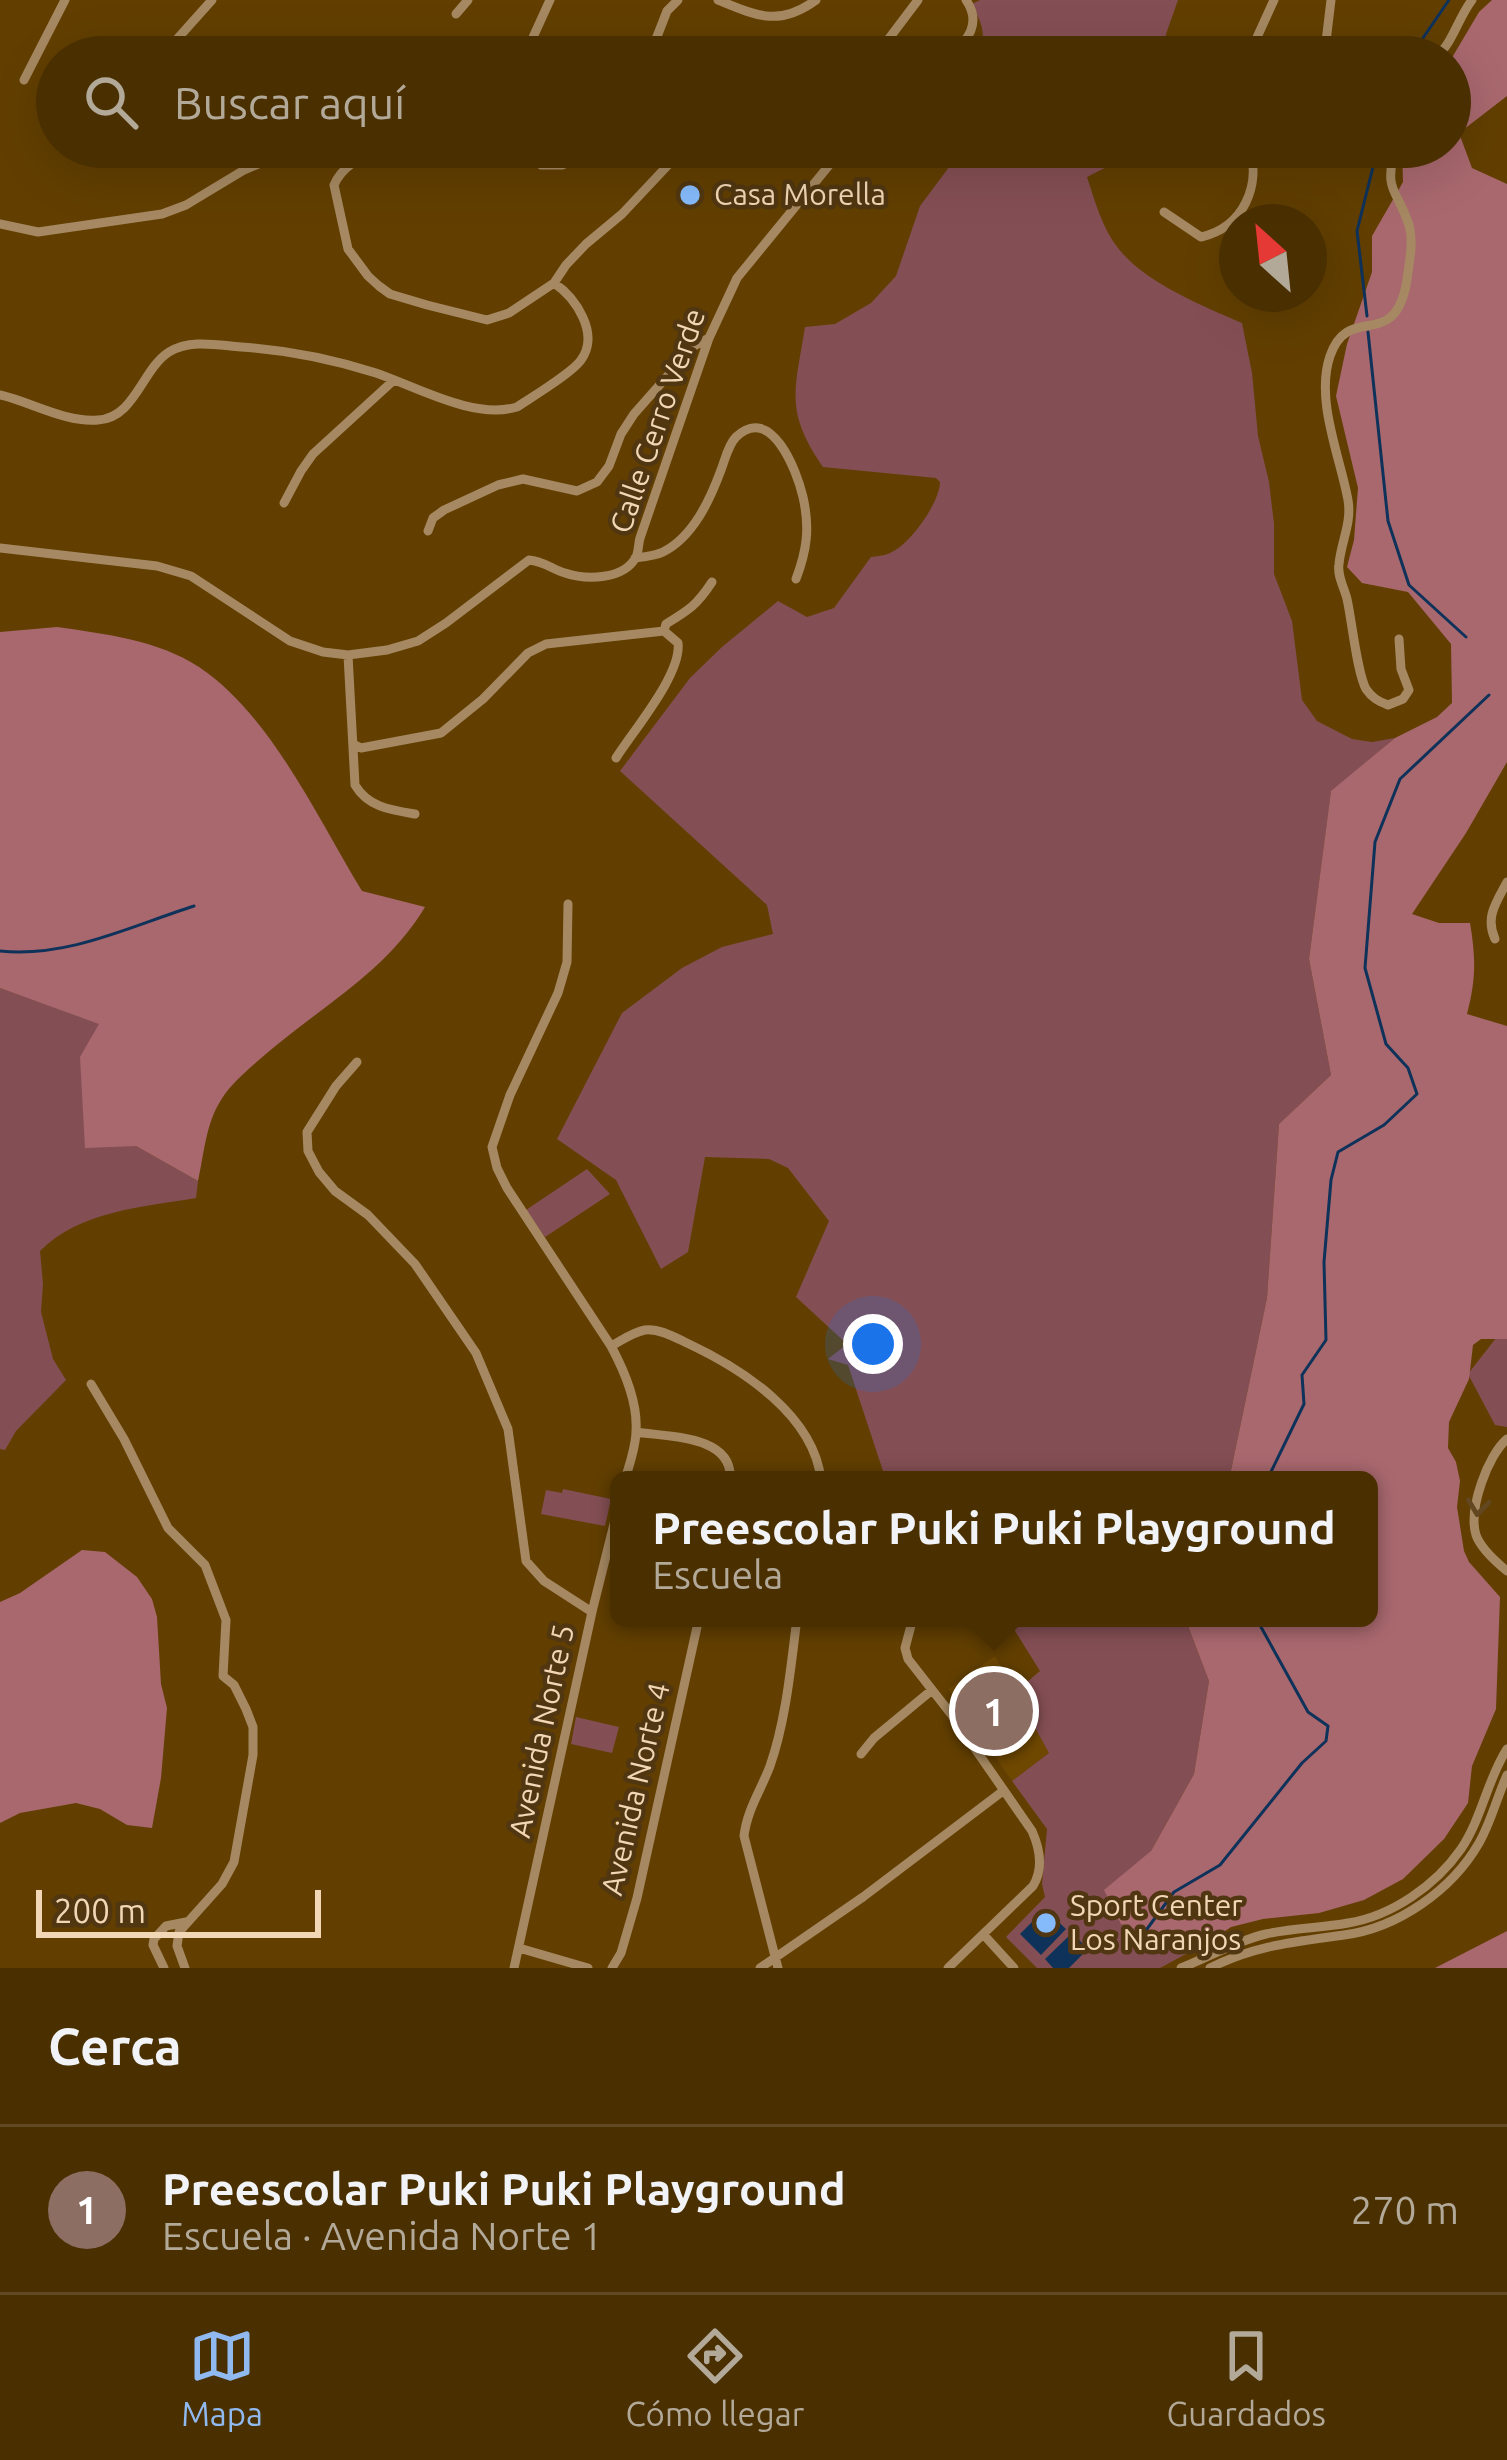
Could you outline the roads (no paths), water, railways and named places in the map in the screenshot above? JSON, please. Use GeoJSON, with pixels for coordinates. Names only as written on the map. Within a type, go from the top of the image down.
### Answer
{"type":"FeatureCollection","features":[{"type":"Feature","properties":{"kind":"street"},"geometry":{"type":"LineString","coordinates":[[47,36],[65,0]]}},
{"type":"Feature","properties":{"kind":"street"},"geometry":{"type":"LineString","coordinates":[[180,36],[212,0]]}},
{"type":"Feature","properties":{"kind":"street"},"geometry":{"type":"LineString","coordinates":[[456,14],[468,0]]}},
{"type":"Feature","properties":{"kind":"street"},"geometry":{"type":"LineString","coordinates":[[534,36],[550,0]]}},
{"type":"Feature","properties":{"kind":"street"},"geometry":{"type":"LineString","coordinates":[[657,36],[667,11],[678,0]]}},
{"type":"Feature","properties":{"kind":"street"},"geometry":{"type":"LineString","coordinates":[[718,0],[780,18],[816,0]]}},
{"type":"Feature","properties":{"kind":"street"},"geometry":{"type":"LineString","coordinates":[[891,36],[918,0]]}},
{"type":"Feature","properties":{"kind":"street"},"geometry":{"type":"LineString","coordinates":[[966,0],[973,9],[969,36]]}},
{"type":"Feature","properties":{"kind":"street"},"geometry":{"type":"LineString","coordinates":[[1258,36],[1274,0]]}},
{"type":"Feature","properties":{"kind":"street"},"geometry":{"type":"LineString","coordinates":[[1326,36],[1331,0]]}},
{"type":"Feature","properties":{"kind":"street"},"geometry":{"type":"LineString","coordinates":[[1451,36],[1472,0]]}},
{"type":"Feature","properties":{"kind":"street"},"geometry":{"type":"LineString","coordinates":[[24,80],[36,57]]}},
{"type":"Feature","properties":{"kind":"street"},"geometry":{"type":"LineString","coordinates":[[0,224],[38,232],[161,214],[249,168]]}},
{"type":"Feature","properties":{"kind":"street"},"geometry":{"type":"LineString","coordinates":[[345,168],[334,185],[348,248],[368,276],[390,294],[488,320],[554,284],[586,244],[665,168]]}},
{"type":"Feature","properties":{"kind":"street","name":"Calle Cerro Verde"},"geometry":{"type":"LineString","coordinates":[[0,548],[157,566],[191,576],[290,641],[348,655],[418,641],[529,560],[568,574],[610,575],[635,559],[709,338],[736,278],[827,168]]}},
{"type":"Feature","properties":{"kind":"street"},"geometry":{"type":"LineString","coordinates":[[1164,212],[1201,237],[1214,234],[1245,206],[1255,168]]}},
{"type":"Feature","properties":{"kind":"street"},"geometry":{"type":"LineString","coordinates":[[1392,168],[1390,183],[1410,228],[1401,303],[1382,325],[1354,327],[1344,333],[1325,373],[1349,516],[1338,565],[1340,579],[1363,682],[1370,696],[1388,705],[1408,690],[1399,639]]}},
{"type":"Feature","properties":{"kind":"street"},"geometry":{"type":"LineString","coordinates":[[0,394],[87,420],[104,420],[134,397],[166,354],[194,344],[318,357],[471,408],[508,410],[580,362],[587,345],[583,316],[573,299],[554,284]]}},
{"type":"Feature","properties":{"kind":"street"},"geometry":{"type":"LineString","coordinates":[[428,531],[433,518],[444,510],[498,485],[524,479],[578,491],[597,482],[634,414],[694,346],[709,338]]}},
{"type":"Feature","properties":{"kind":"street"},"geometry":{"type":"LineString","coordinates":[[284,503],[313,454],[394,380]]}},
{"type":"Feature","properties":{"kind":"street"},"geometry":{"type":"LineString","coordinates":[[635,559],[662,553],[683,536],[712,494],[732,441],[759,427],[775,435],[802,496],[808,548],[796,578]]}},
{"type":"Feature","properties":{"kind":"street"},"geometry":{"type":"LineString","coordinates":[[664,631],[666,624],[698,604],[712,582]]}},
{"type":"Feature","properties":{"kind":"street"},"geometry":{"type":"LineString","coordinates":[[355,746],[441,733],[529,653],[546,644],[664,631],[678,643],[680,656],[616,758]]}},
{"type":"Feature","properties":{"kind":"street"},"geometry":{"type":"LineString","coordinates":[[348,655],[355,785],[377,806],[415,814]]}},
{"type":"Feature","properties":{"kind":"street"},"geometry":{"type":"LineString","coordinates":[[1496,939],[1489,926],[1491,910],[1507,883]]}},
{"type":"Feature","properties":{"kind":"street"},"geometry":{"type":"LineString","coordinates":[[568,904],[567,962],[558,993],[492,1147],[507,1188],[623,1368],[633,1399],[636,1432],[627,1471]]}},
{"type":"Feature","properties":{"kind":"street"},"geometry":{"type":"LineString","coordinates":[[357,1062],[308,1132],[308,1151],[335,1191],[368,1215],[415,1264],[476,1353],[508,1429],[526,1561],[544,1581],[592,1612]]}},
{"type":"Feature","properties":{"kind":"street"},"geometry":{"type":"LineString","coordinates":[[611,1346],[633,1334],[656,1330],[743,1373],[774,1397],[805,1437],[820,1471]]}},
{"type":"Feature","properties":{"kind":"street"},"geometry":{"type":"LineString","coordinates":[[92,1384],[168,1528],[206,1565],[226,1620],[223,1676],[241,1697],[253,1726],[254,1755],[234,1862],[222,1884],[178,1932],[184,1968]]}},
{"type":"Feature","properties":{"kind":"street"},"geometry":{"type":"LineString","coordinates":[[636,1432],[709,1445],[719,1450],[731,1471]]}},
{"type":"Feature","properties":{"kind":"street"},"geometry":{"type":"LineString","coordinates":[[1507,1439],[1494,1453],[1478,1492],[1475,1518],[1476,1535],[1507,1571]]}},
{"type":"Feature","properties":{"kind":"street","name":"Avenida Norte 5"},"geometry":{"type":"LineString","coordinates":[[514,1968],[610,1540]]}},
{"type":"Feature","properties":{"kind":"street","name":"Avenida Norte 4"},"geometry":{"type":"LineString","coordinates":[[612,1968],[637,1898],[697,1627]]}},
{"type":"Feature","properties":{"kind":"street"},"geometry":{"type":"LineString","coordinates":[[776,1962],[744,1836],[746,1820],[771,1764],[796,1627]]}},
{"type":"Feature","properties":{"kind":"street"},"geometry":{"type":"LineString","coordinates":[[910,1627],[904,1648],[908,1659],[1039,1846],[1033,1886],[948,1968]]}},
{"type":"Feature","properties":{"kind":"street"},"geometry":{"type":"LineString","coordinates":[[861,1754],[932,1690]]}},
{"type":"Feature","properties":{"kind":"street"},"geometry":{"type":"LineString","coordinates":[[1180,1968],[1264,1935],[1371,1918],[1415,1894],[1464,1845],[1507,1749]]}},
{"type":"Feature","properties":{"kind":"street"},"geometry":{"type":"LineString","coordinates":[[1210,1968],[1293,1940],[1358,1933],[1416,1907],[1447,1883],[1472,1854],[1507,1774]]}},
{"type":"Feature","properties":{"kind":"street"},"geometry":{"type":"LineString","coordinates":[[760,1968],[776,1962],[1003,1791]]}},
{"type":"Feature","properties":{"kind":"street"},"geometry":{"type":"LineString","coordinates":[[164,1968],[154,1939],[166,1926],[186,1922]]}},
{"type":"Feature","properties":{"kind":"street"},"geometry":{"type":"LineString","coordinates":[[983,1934],[1014,1968]]}},
{"type":"Feature","properties":{"kind":"street"},"geometry":{"type":"LineString","coordinates":[[519,1948],[588,1968]]}},
{"type":"Feature","properties":{"kind":"water"},"geometry":{"type":"Polygon","coordinates":[[[1045,1909],[1066,1929],[1041,1955],[1020,1934],[1045,1909]]]}},
{"type":"Feature","properties":{"kind":"water"},"geometry":{"type":"Polygon","coordinates":[[[1072,1933],[1088,1949],[1069,1968],[1053,1968],[1045,1959],[1072,1933]]]}},
{"type":"Feature","properties":{"kind":"waterway"},"geometry":{"type":"LineString","coordinates":[[1424,36],[1449,0]]}},
{"type":"Feature","properties":{"kind":"waterway"},"geometry":{"type":"LineString","coordinates":[[1367,316],[1357,231],[1373,168]]}},
{"type":"Feature","properties":{"kind":"waterway"},"geometry":{"type":"LineString","coordinates":[[1368,332],[1388,521],[1409,585],[1466,637]]}},
{"type":"Feature","properties":{"kind":"waterway"},"geometry":{"type":"LineString","coordinates":[[1271,1471],[1304,1404],[1302,1375],[1326,1340],[1324,1262],[1338,1152],[1384,1125],[1417,1094],[1408,1068],[1386,1044],[1365,968],[1375,842],[1400,779],[1489,695]]}},
{"type":"Feature","properties":{"kind":"waterway"},"geometry":{"type":"LineString","coordinates":[[0,951],[75,945],[194,906]]}},
{"type":"Feature","properties":{"kind":"waterway"},"geometry":{"type":"LineString","coordinates":[[1147,1938],[1147,1929],[1174,1892],[1220,1865],[1302,1763],[1326,1741],[1328,1726],[1308,1712],[1261,1627]]}},
{"type":"Feature","properties":{"kind":"place","name":"Casa Morella"},"geometry":{"type":"Point","coordinates":[690,195]}},
{"type":"Feature","properties":{"kind":"place","name":"Preescolar Puki Puki Playground"},"geometry":{"type":"Point","coordinates":[994,1711]}},
{"type":"Feature","properties":{"kind":"place","name":"Sport Center Los Naranjos"},"geometry":{"type":"Point","coordinates":[1046,1923]}}]}
